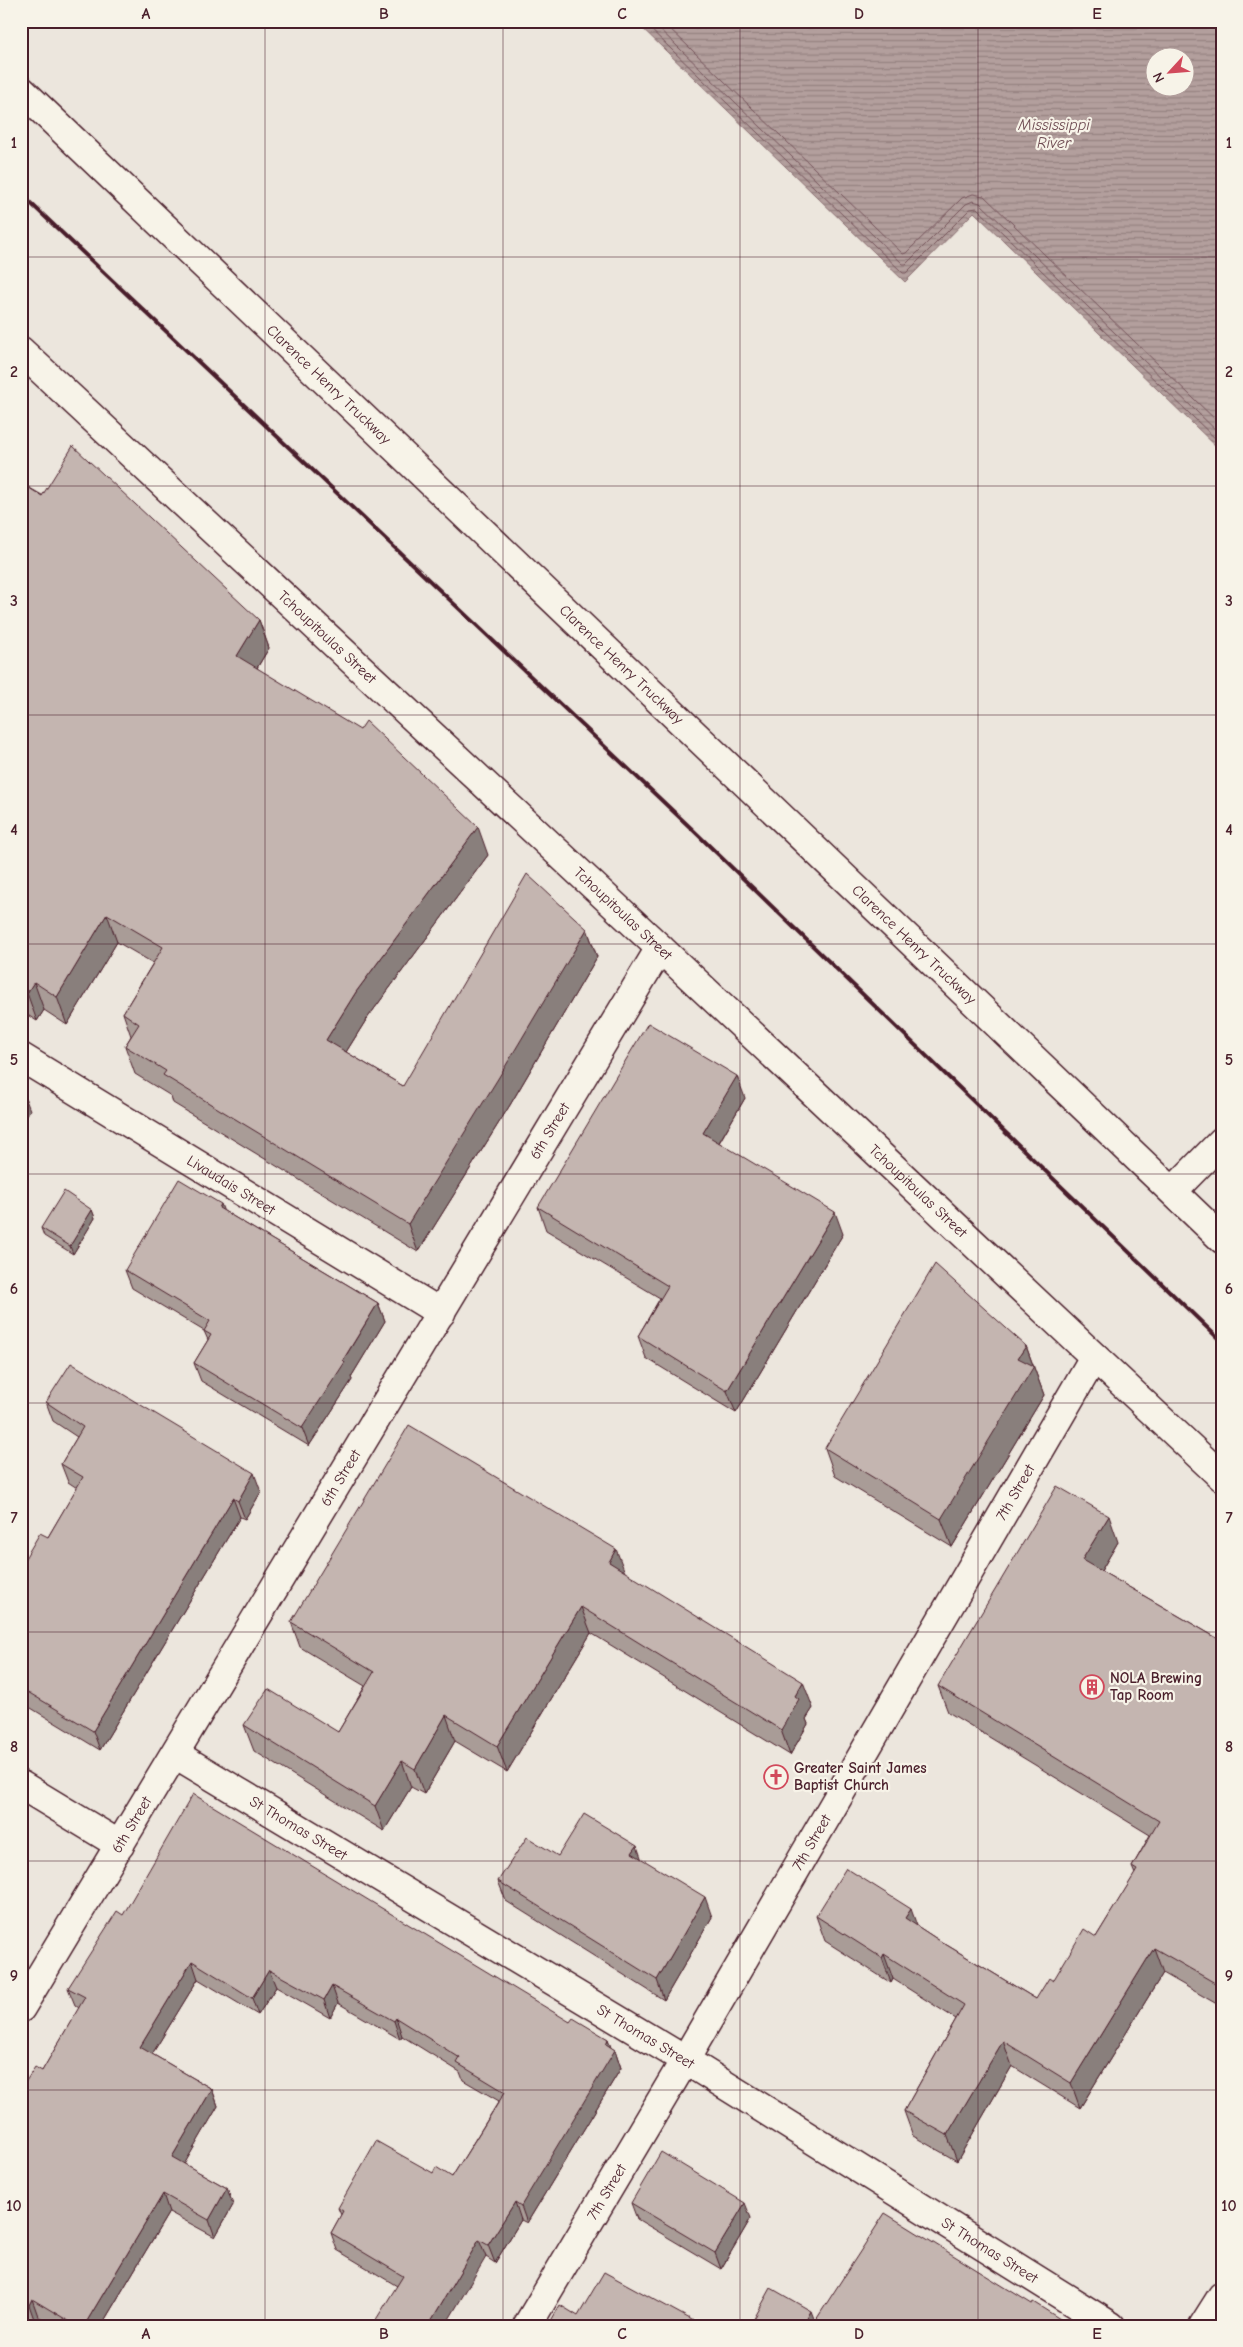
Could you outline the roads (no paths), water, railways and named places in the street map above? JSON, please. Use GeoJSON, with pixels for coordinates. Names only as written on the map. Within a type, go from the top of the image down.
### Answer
{"type":"FeatureCollection","features":[{"type":"Feature","properties":{"kind":"street","name":"Clarence Henry Truckway"},"geometry":{"type":"LineString","coordinates":[[21,90],[1174,1191],[1222,1239]]}},
{"type":"Feature","properties":{"kind":"street","name":"Tchoupitoulas Street"},"geometry":{"type":"LineString","coordinates":[[21,351],[660,948],[1222,1477]]}},
{"type":"Feature","properties":{"kind":"street","name":"6th Street"},"geometry":{"type":"LineString","coordinates":[[21,2008],[660,948]]}},
{"type":"Feature","properties":{"kind":"street","name":"Livaudais Street"},"geometry":{"type":"LineString","coordinates":[[21,1057],[441,1313]]}},
{"type":"Feature","properties":{"kind":"street"},"geometry":{"type":"LineString","coordinates":[[1174,1191],[1222,1141]]}},
{"type":"Feature","properties":{"kind":"street","name":"7th Street"},"geometry":{"type":"LineString","coordinates":[[527,2326],[685,2060],[1094,1357]]}},
{"type":"Feature","properties":{"kind":"street","name":"St Thomas Street"},"geometry":{"type":"LineString","coordinates":[[175,1754],[685,2060],[1110,2326]]}},
{"type":"Feature","properties":{"kind":"street"},"geometry":{"type":"LineString","coordinates":[[21,1784],[120,1844]]}},
{"type":"Feature","properties":{"kind":"street"},"geometry":{"type":"LineString","coordinates":[[1203,2326],[1222,2296]]}},
{"type":"Feature","properties":{"kind":"water","name":"Mississippi River"},"geometry":{"type":"Polygon","coordinates":[[[635,21],[1222,21],[1222,452],[974,212],[905,282],[635,21]]]}},
{"type":"Feature","properties":{"kind":"railway"},"geometry":{"type":"LineString","coordinates":[[21,194],[693,830],[1222,1342]]}},
{"type":"Feature","properties":{"kind":"place","name":"NOLA Brewing Tap Room"},"geometry":{"type":"Point","coordinates":[1092,1687]}},
{"type":"Feature","properties":{"kind":"place","name":"Greater Saint James Baptist Church"},"geometry":{"type":"Point","coordinates":[776,1777]}}]}
